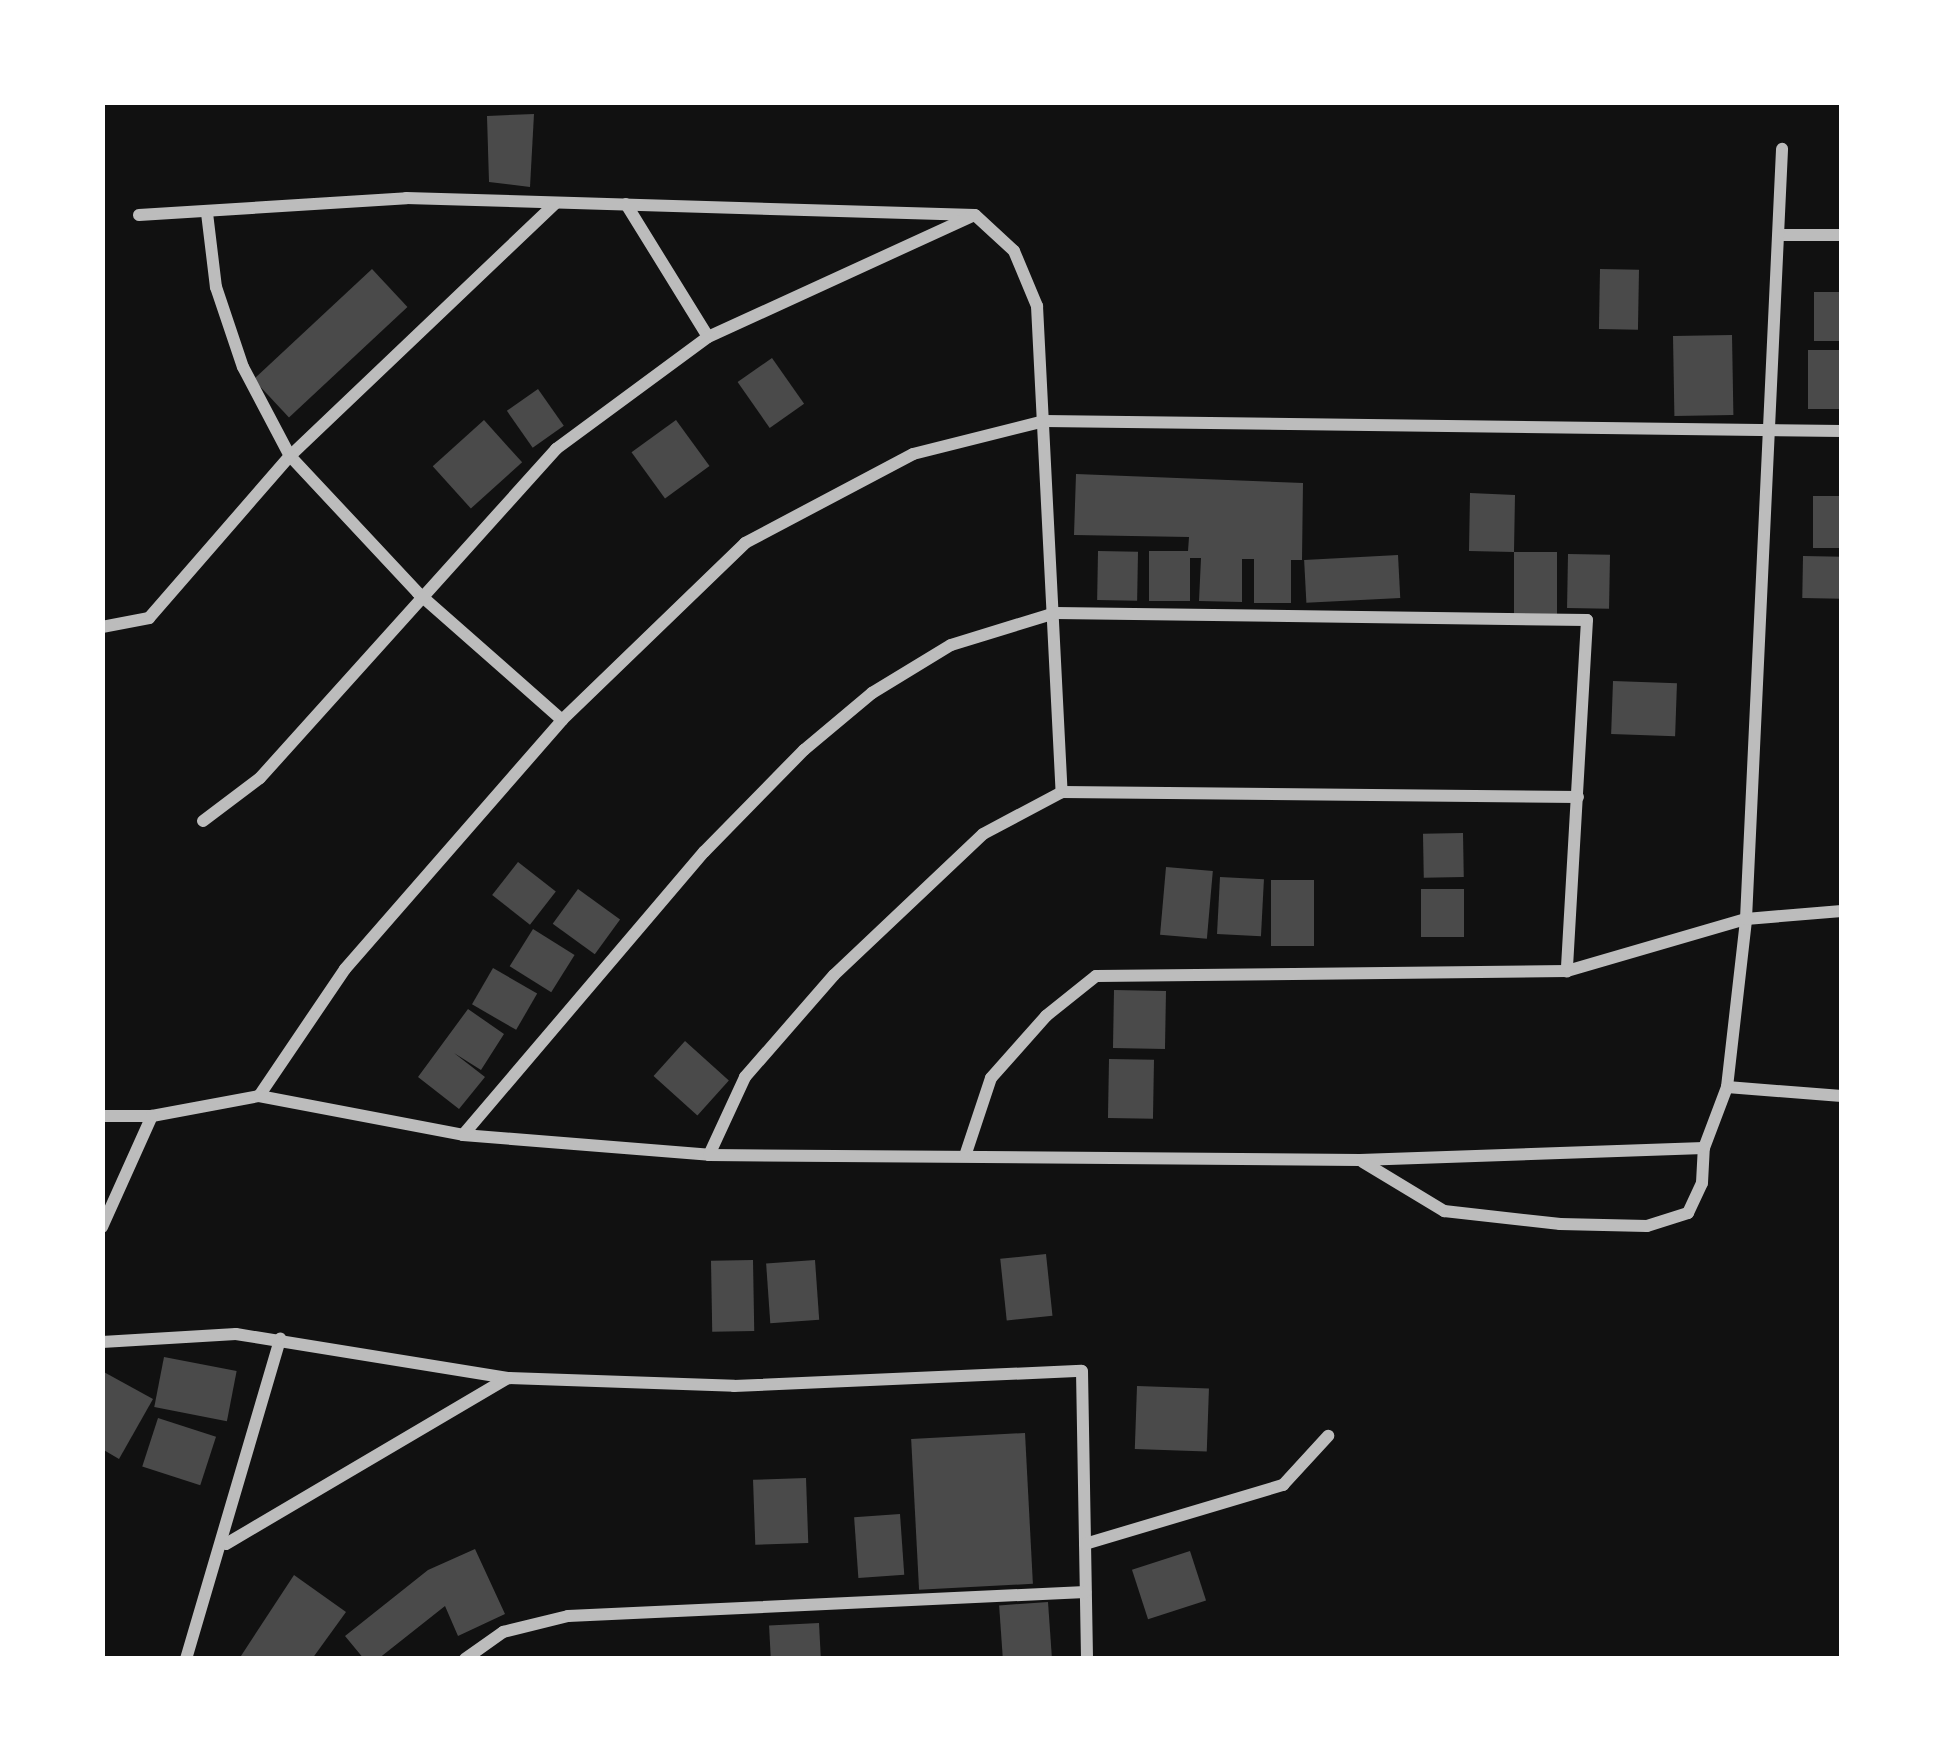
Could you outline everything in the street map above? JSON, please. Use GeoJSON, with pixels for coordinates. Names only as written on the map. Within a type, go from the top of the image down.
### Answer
{"type":"FeatureCollection","features":[{"type":"Feature","properties":{"kind":"street"},"geometry":{"type":"LineString","coordinates":[[1360,1160],[1444,1211],[1647,1226],[1688,1213],[1704,1148],[1727,1087],[1746,920],[1773,431],[1782,149]]}},
{"type":"Feature","properties":{"kind":"street"},"geometry":{"type":"LineString","coordinates":[[139,214],[207,213],[260,202],[626,204],[975,214],[1014,251],[1036,306],[1062,792]]}},
{"type":"Feature","properties":{"kind":"street"},"geometry":{"type":"LineString","coordinates":[[102,627],[149,618],[290,456],[555,204]]}},
{"type":"Feature","properties":{"kind":"street"},"geometry":{"type":"LineString","coordinates":[[626,204],[708,337]]}},
{"type":"Feature","properties":{"kind":"street"},"geometry":{"type":"LineString","coordinates":[[207,213],[216,287],[243,367],[290,456],[418,593],[562,720]]}},
{"type":"Feature","properties":{"kind":"street"},"geometry":{"type":"LineString","coordinates":[[203,821],[260,778],[418,593],[556,448],[708,337],[975,214]]}},
{"type":"Feature","properties":{"kind":"street"},"geometry":{"type":"LineString","coordinates":[[1781,235],[1842,236]]}},
{"type":"Feature","properties":{"kind":"street"},"geometry":{"type":"LineString","coordinates":[[259,1096],[345,969],[562,720],[745,543],[831,490],[914,454],[1044,421],[1842,431]]}},
{"type":"Feature","properties":{"kind":"street"},"geometry":{"type":"LineString","coordinates":[[463,1135],[704,852],[804,750],[872,692],[951,645],[1055,613],[1587,620],[1568,971]]}},
{"type":"Feature","properties":{"kind":"street"},"geometry":{"type":"LineString","coordinates":[[709,1156],[745,1077],[834,975],[983,834],[1062,792],[1578,797]]}},
{"type":"Feature","properties":{"kind":"street"},"geometry":{"type":"LineString","coordinates":[[966,1153],[991,1078],[1046,1016],[1096,976],[1568,971],[1746,920],[1842,911]]}},
{"type":"Feature","properties":{"kind":"street"},"geometry":{"type":"LineString","coordinates":[[1727,1087],[1842,1096]]}},
{"type":"Feature","properties":{"kind":"street"},"geometry":{"type":"LineString","coordinates":[[102,1116],[152,1116],[259,1096],[463,1135],[709,1156],[966,1153],[1360,1160],[1704,1148]]}},
{"type":"Feature","properties":{"kind":"street"},"geometry":{"type":"LineString","coordinates":[[102,1226],[152,1116]]}},
{"type":"Feature","properties":{"kind":"street"},"geometry":{"type":"LineString","coordinates":[[186,1659],[225,1545],[280,1339]]}},
{"type":"Feature","properties":{"kind":"street"},"geometry":{"type":"LineString","coordinates":[[102,1342],[280,1339],[508,1378],[734,1386],[1082,1371],[1087,1659]]}},
{"type":"Feature","properties":{"kind":"street"},"geometry":{"type":"LineString","coordinates":[[225,1545],[508,1378]]}},
{"type":"Feature","properties":{"kind":"street"},"geometry":{"type":"LineString","coordinates":[[1085,1544],[1283,1485],[1328,1436]]}},
{"type":"Feature","properties":{"kind":"street"},"geometry":{"type":"LineString","coordinates":[[465,1659],[503,1632],[568,1616],[1084,1592]]}},
{"type":"Feature","properties":{"kind":"building"},"geometry":{"type":"Polygon","coordinates":[[[534,114],[530,187],[489,182],[487,116],[534,114]]]}},
{"type":"Feature","properties":{"kind":"building"},"geometry":{"type":"Polygon","coordinates":[[[372,269],[407,307],[289,418],[254,379],[372,269]]]}},
{"type":"Feature","properties":{"kind":"building"},"geometry":{"type":"Polygon","coordinates":[[[1600,269],[1639,270],[1638,330],[1599,329],[1600,269]]]}},
{"type":"Feature","properties":{"kind":"building"},"geometry":{"type":"Polygon","coordinates":[[[1814,292],[1842,292],[1842,341],[1814,341],[1814,292]]]}},
{"type":"Feature","properties":{"kind":"building"},"geometry":{"type":"Polygon","coordinates":[[[1732,335],[1733,415],[1674,416],[1673,336],[1732,335]]]}},
{"type":"Feature","properties":{"kind":"building"},"geometry":{"type":"Polygon","coordinates":[[[1808,350],[1842,350],[1842,409],[1808,409],[1808,350]]]}},
{"type":"Feature","properties":{"kind":"building"},"geometry":{"type":"Polygon","coordinates":[[[772,358],[804,404],[770,428],[738,382],[772,358]]]}},
{"type":"Feature","properties":{"kind":"building"},"geometry":{"type":"Polygon","coordinates":[[[538,389],[564,426],[533,448],[507,411],[538,389]]]}},
{"type":"Feature","properties":{"kind":"building"},"geometry":{"type":"Polygon","coordinates":[[[484,420],[522,462],[471,509],[433,466],[484,420]]]}},
{"type":"Feature","properties":{"kind":"building"},"geometry":{"type":"Polygon","coordinates":[[[676,420],[710,466],[665,498],[632,452],[676,420]]]}},
{"type":"Feature","properties":{"kind":"building"},"geometry":{"type":"Polygon","coordinates":[[[1076,474],[1303,483],[1302,560],[1291,560],[1291,603],[1254,603],[1254,559],[1242,559],[1242,602],[1199,601],[1201,558],[1190,558],[1190,601],[1149,601],[1149,551],[1188,551],[1189,537],[1074,535],[1076,474]]]}},
{"type":"Feature","properties":{"kind":"building"},"geometry":{"type":"Polygon","coordinates":[[[1470,493],[1515,495],[1514,552],[1469,551],[1470,493]]]}},
{"type":"Feature","properties":{"kind":"building"},"geometry":{"type":"Polygon","coordinates":[[[1813,496],[1842,496],[1842,548],[1813,548],[1813,496]]]}},
{"type":"Feature","properties":{"kind":"building"},"geometry":{"type":"Polygon","coordinates":[[[1098,551],[1138,552],[1137,601],[1097,600],[1098,551]]]}},
{"type":"Feature","properties":{"kind":"building"},"geometry":{"type":"Polygon","coordinates":[[[1514,552],[1557,552],[1557,615],[1514,615],[1514,552]]]}},
{"type":"Feature","properties":{"kind":"building"},"geometry":{"type":"Polygon","coordinates":[[[1568,554],[1610,555],[1609,609],[1567,608],[1568,554]]]}},
{"type":"Feature","properties":{"kind":"building"},"geometry":{"type":"Polygon","coordinates":[[[1398,555],[1400,598],[1306,603],[1304,560],[1398,555]]]}},
{"type":"Feature","properties":{"kind":"building"},"geometry":{"type":"Polygon","coordinates":[[[1803,556],[1842,557],[1841,599],[1802,598],[1803,556]]]}},
{"type":"Feature","properties":{"kind":"building"},"geometry":{"type":"Polygon","coordinates":[[[1613,681],[1677,683],[1675,736],[1611,734],[1613,681]]]}},
{"type":"Feature","properties":{"kind":"building"},"geometry":{"type":"Polygon","coordinates":[[[1463,833],[1464,877],[1424,878],[1423,834],[1463,833]]]}},
{"type":"Feature","properties":{"kind":"building"},"geometry":{"type":"Polygon","coordinates":[[[518,862],[556,892],[530,925],[492,895],[518,862]]]}},
{"type":"Feature","properties":{"kind":"building"},"geometry":{"type":"Polygon","coordinates":[[[1166,867],[1213,871],[1207,939],[1160,935],[1166,867]]]}},
{"type":"Feature","properties":{"kind":"building"},"geometry":{"type":"Polygon","coordinates":[[[1220,877],[1264,879],[1261,936],[1217,934],[1220,877]]]}},
{"type":"Feature","properties":{"kind":"building"},"geometry":{"type":"Polygon","coordinates":[[[1271,880],[1314,880],[1314,946],[1271,946],[1271,880]]]}},
{"type":"Feature","properties":{"kind":"building"},"geometry":{"type":"Polygon","coordinates":[[[578,889],[620,920],[595,954],[553,924],[578,889]]]}},
{"type":"Feature","properties":{"kind":"building"},"geometry":{"type":"Polygon","coordinates":[[[1421,889],[1464,889],[1464,937],[1421,937],[1421,889]]]}},
{"type":"Feature","properties":{"kind":"building"},"geometry":{"type":"Polygon","coordinates":[[[533,929],[575,955],[551,992],[510,966],[533,929]]]}},
{"type":"Feature","properties":{"kind":"building"},"geometry":{"type":"Polygon","coordinates":[[[493,968],[537,994],[516,1030],[472,1004],[493,968]]]}},
{"type":"Feature","properties":{"kind":"building"},"geometry":{"type":"Polygon","coordinates":[[[1114,990],[1166,991],[1165,1049],[1113,1048],[1114,990]]]}},
{"type":"Feature","properties":{"kind":"building"},"geometry":{"type":"Polygon","coordinates":[[[468,1009],[504,1034],[481,1070],[454,1053],[485,1077],[459,1109],[418,1077],[468,1009]]]}},
{"type":"Feature","properties":{"kind":"building"},"geometry":{"type":"Polygon","coordinates":[[[685,1041],[729,1080],[697,1115],[654,1076],[685,1041]]]}},
{"type":"Feature","properties":{"kind":"building"},"geometry":{"type":"Polygon","coordinates":[[[1109,1059],[1154,1060],[1153,1119],[1108,1118],[1109,1059]]]}},
{"type":"Feature","properties":{"kind":"building"},"geometry":{"type":"Polygon","coordinates":[[[1046,1254],[1052,1316],[1007,1320],[1000,1259],[1046,1254]]]}},
{"type":"Feature","properties":{"kind":"building"},"geometry":{"type":"Polygon","coordinates":[[[753,1260],[754,1331],[712,1332],[711,1261],[753,1260]]]}},
{"type":"Feature","properties":{"kind":"building"},"geometry":{"type":"Polygon","coordinates":[[[815,1260],[819,1320],[770,1323],[766,1263],[815,1260]]]}},
{"type":"Feature","properties":{"kind":"building"},"geometry":{"type":"Polygon","coordinates":[[[164,1357],[237,1371],[227,1421],[154,1407],[164,1357]]]}},
{"type":"Feature","properties":{"kind":"building"},"geometry":{"type":"Polygon","coordinates":[[[102,1371],[153,1399],[119,1459],[102,1449],[102,1371]]]}},
{"type":"Feature","properties":{"kind":"building"},"geometry":{"type":"Polygon","coordinates":[[[1137,1386],[1209,1389],[1207,1451],[1135,1449],[1137,1386]]]}},
{"type":"Feature","properties":{"kind":"building"},"geometry":{"type":"Polygon","coordinates":[[[158,1418],[216,1437],[200,1485],[142,1467],[158,1418]]]}},
{"type":"Feature","properties":{"kind":"building"},"geometry":{"type":"Polygon","coordinates":[[[1025,1433],[1033,1584],[919,1590],[911,1439],[1025,1433]]]}},
{"type":"Feature","properties":{"kind":"building"},"geometry":{"type":"Polygon","coordinates":[[[806,1478],[808,1543],[755,1545],[753,1480],[806,1478]]]}},
{"type":"Feature","properties":{"kind":"building"},"geometry":{"type":"Polygon","coordinates":[[[900,1514],[904,1575],[858,1578],[854,1517],[900,1514]]]}},
{"type":"Feature","properties":{"kind":"building"},"geometry":{"type":"Polygon","coordinates":[[[475,1549],[505,1614],[458,1636],[445,1606],[378,1659],[364,1659],[345,1636],[428,1570],[475,1549]]]}},
{"type":"Feature","properties":{"kind":"building"},"geometry":{"type":"Polygon","coordinates":[[[1190,1551],[1206,1600],[1148,1619],[1132,1570],[1190,1551]]]}},
{"type":"Feature","properties":{"kind":"building"},"geometry":{"type":"Polygon","coordinates":[[[294,1575],[346,1612],[312,1659],[239,1659],[294,1575]]]}},
{"type":"Feature","properties":{"kind":"building"},"geometry":{"type":"Polygon","coordinates":[[[1048,1602],[1052,1659],[1003,1659],[999,1605],[1048,1602]]]}},
{"type":"Feature","properties":{"kind":"building"},"geometry":{"type":"Polygon","coordinates":[[[819,1623],[821,1659],[771,1659],[769,1626],[819,1623]]]}}]}
